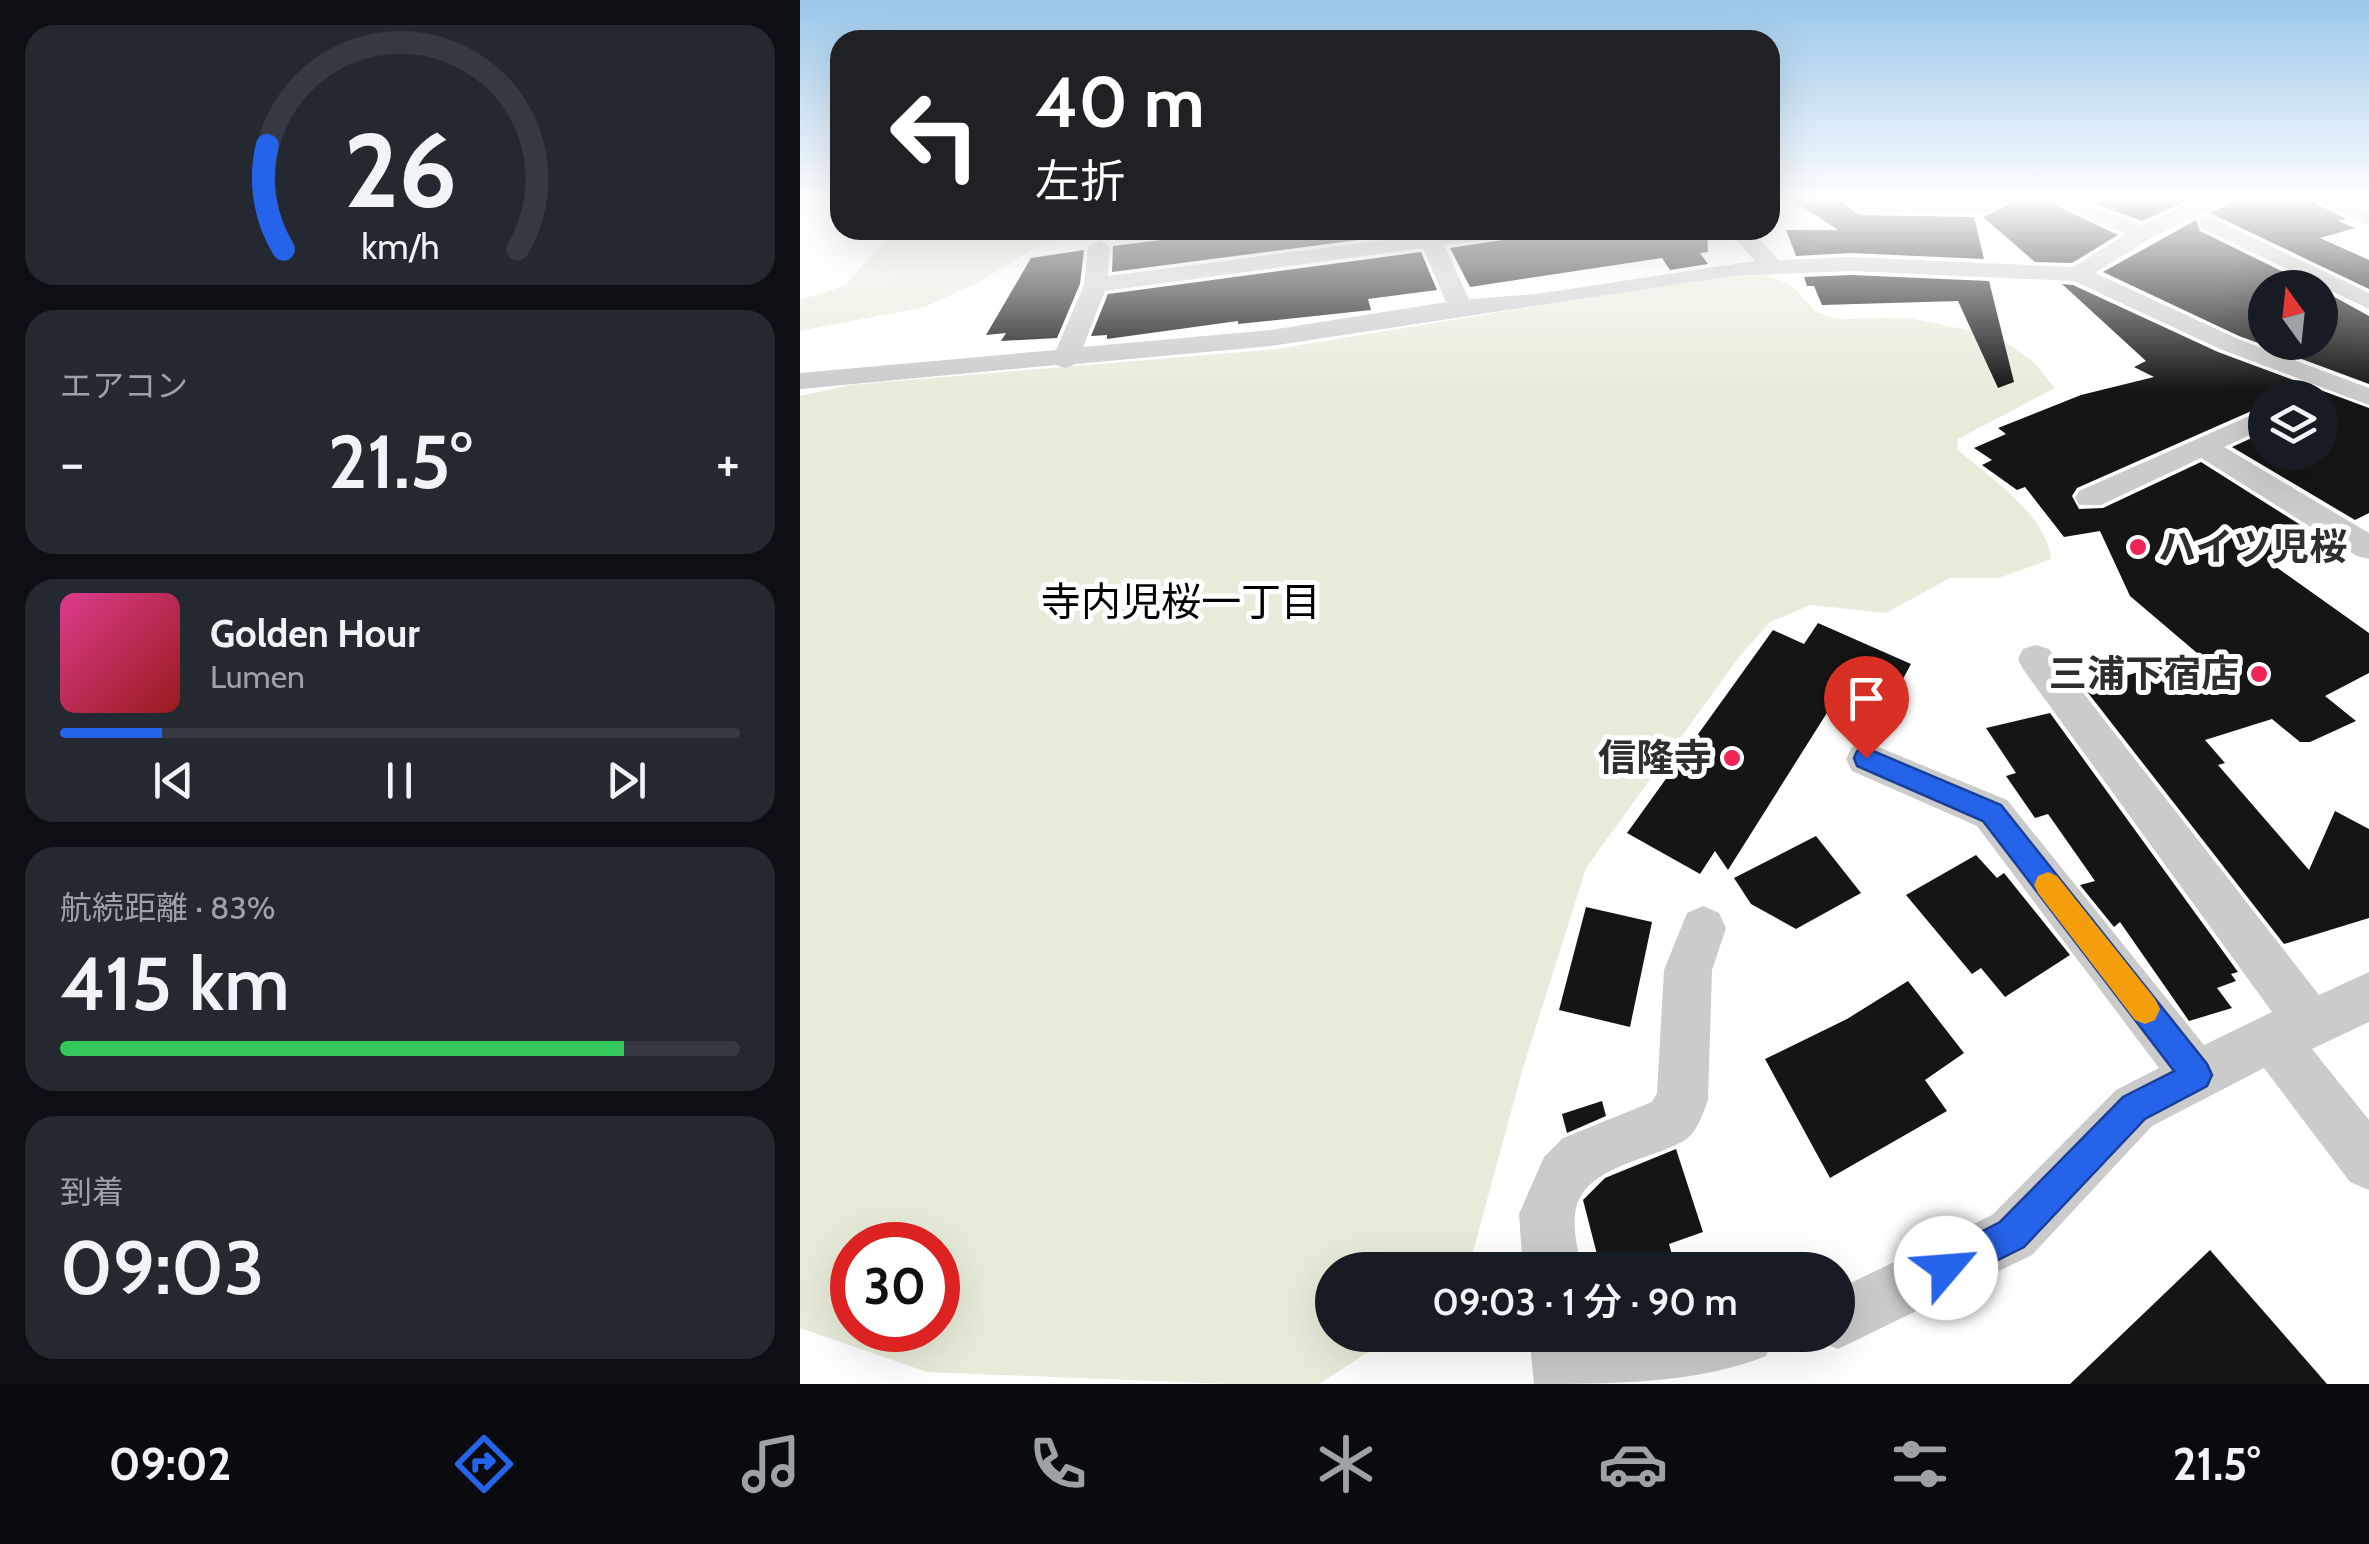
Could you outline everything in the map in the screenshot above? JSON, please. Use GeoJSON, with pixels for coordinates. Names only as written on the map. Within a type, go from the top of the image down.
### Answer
{"type":"FeatureCollection","features":[{"type":"Feature","properties":{"kind":"street"},"geometry":{"type":"LineString","coordinates":[[1065,360],[1096,285],[1098,262]]}},
{"type":"Feature","properties":{"kind":"street"},"geometry":{"type":"LineString","coordinates":[[1096,285],[1255,262]]}},
{"type":"Feature","properties":{"kind":"street"},"geometry":{"type":"LineString","coordinates":[[1440,262],[1460,306]]}},
{"type":"Feature","properties":{"kind":"street"},"geometry":{"type":"LineString","coordinates":[[1768,262],[1771,265]]}},
{"type":"Feature","properties":{"kind":"street"},"geometry":{"type":"LineString","coordinates":[[2078,274],[2097,262]]}},
{"type":"Feature","properties":{"kind":"street"},"geometry":{"type":"LineString","coordinates":[[2288,262],[2369,302]]}},
{"type":"Feature","properties":{"kind":"street"},"geometry":{"type":"LineString","coordinates":[[800,381],[1065,360],[1271,338],[1460,306],[1536,301],[1771,265],[1851,264],[2078,274],[2229,344],[2323,380]]}},
{"type":"Feature","properties":{"kind":"street"},"geometry":{"type":"LineString","coordinates":[[2338,382],[2369,372]]}},
{"type":"Feature","properties":{"kind":"street"},"geometry":{"type":"LineString","coordinates":[[2338,386],[2369,397]]}},
{"type":"Feature","properties":{"kind":"street"},"geometry":{"type":"LineString","coordinates":[[2090,498],[2248,425]]}},
{"type":"Feature","properties":{"kind":"street"},"geometry":{"type":"LineString","coordinates":[[2204,447],[2369,548]]}},
{"type":"Feature","properties":{"kind":"street"},"geometry":{"type":"LineString","coordinates":[[2036,659],[2291,1031],[2369,1164]]}},
{"type":"Feature","properties":{"kind":"street"},"geometry":{"type":"LineString","coordinates":[[1866,758],[1992,813],[2196,1075]]}},
{"type":"Feature","properties":{"kind":"street"},"geometry":{"type":"LineString","coordinates":[[1550,1252],[1546,1214],[1563,1176],[1582,1157],[1670,1120],[1682,1100],[1688,970],[1703,928]]}},
{"type":"Feature","properties":{"kind":"street"},"geometry":{"type":"LineString","coordinates":[[1855,1312],[2012,1234],[2134,1108],[2196,1075],[2369,996]]}},
{"type":"Feature","properties":{"kind":"street"},"geometry":{"type":"LineString","coordinates":[[1561,1352],[1566,1384],[1648,1352]]}},
{"type":"Feature","properties":{"kind":"green space"},"geometry":{"type":"Polygon","coordinates":[[[866,262],[1012,262],[925,307],[800,331],[800,300],[844,286],[866,262]]]}},
{"type":"Feature","properties":{"kind":"green space"},"geometry":{"type":"Polygon","coordinates":[[[1766,275],[1791,285],[1816,312],[1836,319],[1909,318],[1996,336],[2034,362],[2055,388],[1958,439],[1957,449],[2028,512],[2047,543],[2051,559],[1999,578],[1950,578],[1886,613],[1811,605],[1770,622],[1739,657],[1586,868],[1523,1068],[1473,1252],[1315,1252],[1315,1352],[1369,1352],[1319,1384],[927,1372],[869,1352],[960,1352],[960,1222],[830,1222],[830,1338],[800,1328],[800,396],[850,385],[1277,349],[1712,277],[1766,275]]]}},
{"type":"Feature","properties":{"kind":"building"},"geometry":{"type":"Polygon","coordinates":[[[1029,262],[1083,262],[1080,284],[1057,338],[1001,341],[1006,333],[986,335],[1029,262]]]}},
{"type":"Feature","properties":{"kind":"building"},"geometry":{"type":"Polygon","coordinates":[[[1112,262],[1192,262],[1112,272],[1112,262]]]}},
{"type":"Feature","properties":{"kind":"building"},"geometry":{"type":"Polygon","coordinates":[[[1350,262],[1425,262],[1437,290],[1368,299],[1371,310],[1238,321],[1107,339],[1107,335],[1091,336],[1108,294],[1350,262]]]}},
{"type":"Feature","properties":{"kind":"building"},"geometry":{"type":"Polygon","coordinates":[[[1457,262],[1638,262],[1470,287],[1457,262]]]}},
{"type":"Feature","properties":{"kind":"building"},"geometry":{"type":"Polygon","coordinates":[[[1664,262],[1708,264],[1670,270],[1664,262]]]}},
{"type":"Feature","properties":{"kind":"building"},"geometry":{"type":"Polygon","coordinates":[[[2122,262],[2262,262],[2279,270],[2248,270],[2248,339],[2103,272],[2122,262]]]}},
{"type":"Feature","properties":{"kind":"building"},"geometry":{"type":"Polygon","coordinates":[[[2312,262],[2369,262],[2369,289],[2338,274],[2338,270],[2312,262]]]}},
{"type":"Feature","properties":{"kind":"building"},"geometry":{"type":"Polygon","coordinates":[[[1851,275],[1989,281],[2014,382],[1998,388],[1958,301],[1822,305],[1814,286],[1807,286],[1804,277],[1851,275]]]}},
{"type":"Feature","properties":{"kind":"building"},"geometry":{"type":"Polygon","coordinates":[[[2062,284],[2073,285],[2218,352],[2294,380],[2248,380],[2248,413],[2077,488],[2072,496],[2079,509],[2103,508],[2201,462],[2321,538],[2272,564],[2369,633],[2369,673],[2325,696],[2356,721],[2310,742],[2300,742],[2272,719],[2205,740],[2225,763],[2218,765],[2309,870],[2335,811],[2369,829],[2369,918],[2284,944],[2085,689],[2197,653],[2130,596],[2100,531],[2064,537],[2025,487],[2017,490],[1982,465],[1992,460],[1974,448],[2006,434],[1998,428],[2081,395],[2154,377],[2134,367],[2146,361],[2062,284]]]}},
{"type":"Feature","properties":{"kind":"building"},"geometry":{"type":"Polygon","coordinates":[[[2338,299],[2369,316],[2369,384],[2304,360],[2338,360],[2338,299]]]}},
{"type":"Feature","properties":{"kind":"building"},"geometry":{"type":"Polygon","coordinates":[[[2338,397],[2369,408],[2369,513],[2355,520],[2271,470],[2338,470],[2338,397]]]}},
{"type":"Feature","properties":{"kind":"building"},"geometry":{"type":"Polygon","coordinates":[[[2248,440],[2248,456],[2232,447],[2248,440]]]}},
{"type":"Feature","properties":{"kind":"building","name":"信隆寺"},"geometry":{"type":"Polygon","coordinates":[[[1818,623],[1911,664],[1891,701],[1847,681],[1728,870],[1715,851],[1700,874],[1627,833],[1773,630],[1804,644],[1818,623]]]}},
{"type":"Feature","properties":{"kind":"building"},"geometry":{"type":"Polygon","coordinates":[[[2050,713],[2238,972],[2231,974],[2236,981],[2217,988],[2232,1008],[2189,1021],[2120,922],[2114,927],[2080,885],[2095,881],[2048,814],[2035,818],[2006,776],[2016,773],[1986,728],[2050,713]]]}},
{"type":"Feature","properties":{"kind":"building"},"geometry":{"type":"Polygon","coordinates":[[[1816,836],[1861,893],[1796,929],[1751,904],[1734,878],[1816,836]]]}},
{"type":"Feature","properties":{"kind":"building"},"geometry":{"type":"Polygon","coordinates":[[[1976,855],[1997,878],[2004,873],[2070,955],[2005,997],[1981,968],[1972,974],[1906,895],[1976,855]]]}},
{"type":"Feature","properties":{"kind":"building"},"geometry":{"type":"Polygon","coordinates":[[[1586,907],[1652,922],[1630,1027],[1559,1010],[1586,907]]]}},
{"type":"Feature","properties":{"kind":"building"},"geometry":{"type":"Polygon","coordinates":[[[1908,981],[1964,1053],[1925,1080],[1947,1111],[1830,1178],[1765,1059],[1847,1019],[1908,981]]]}},
{"type":"Feature","properties":{"kind":"building"},"geometry":{"type":"Polygon","coordinates":[[[1602,1101],[1606,1116],[1567,1133],[1562,1114],[1602,1101]]]}},
{"type":"Feature","properties":{"kind":"building"},"geometry":{"type":"Polygon","coordinates":[[[1676,1149],[1703,1232],[1669,1244],[1671,1252],[1596,1252],[1583,1200],[1605,1178],[1676,1149]]]}},
{"type":"Feature","properties":{"kind":"building"},"geometry":{"type":"Polygon","coordinates":[[[2210,1250],[2327,1384],[2070,1384],[2210,1250]]]}},
{"type":"Feature","properties":{"kind":"slow traffic"},"geometry":{"type":"LineString","coordinates":[[2048,885],[2145,1009]]}},
{"type":"Feature","properties":{"kind":"place","name":"ハイツ児桜"},"geometry":{"type":"Point","coordinates":[2138,547]}},
{"type":"Feature","properties":{"kind":"place","name":"三浦下宿店"},"geometry":{"type":"Point","coordinates":[2259,674]}},
{"type":"Feature","properties":{"kind":"place","name":"信隆寺"},"geometry":{"type":"Point","coordinates":[1732,758]}},
{"type":"Feature","properties":{"kind":"district","name":"寺内児桜一丁目"},"geometry":{"type":"Point","coordinates":[1181,602]}},
{"type":"Feature","properties":{"kind":"route"},"geometry":{"type":"LineString","coordinates":[[1866,758],[1992,813],[2196,1075],[2134,1108],[2012,1234],[1946,1268]]}}]}
